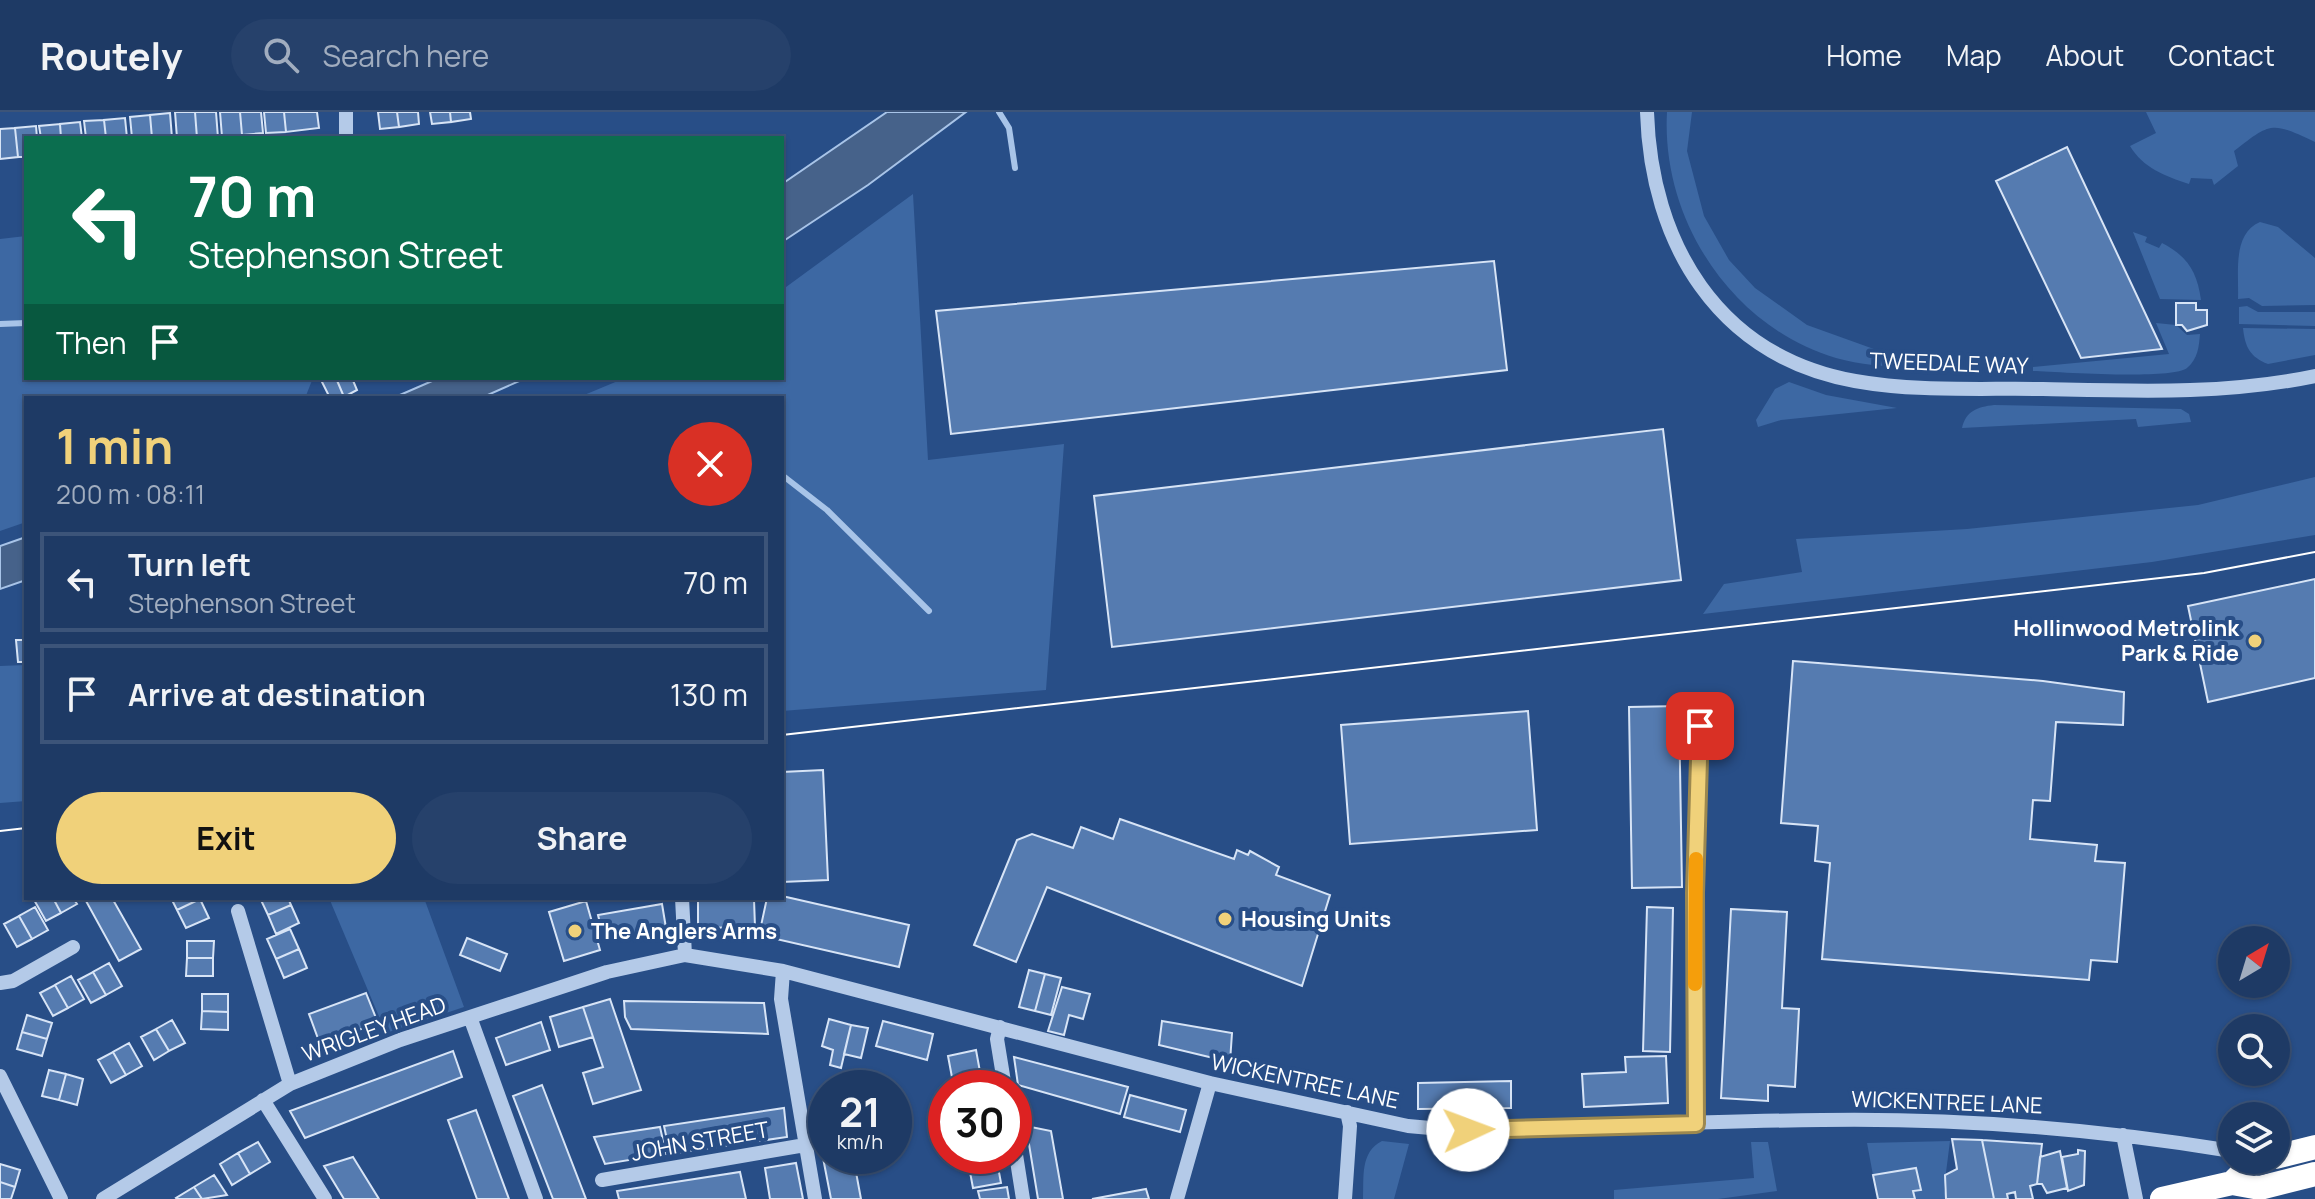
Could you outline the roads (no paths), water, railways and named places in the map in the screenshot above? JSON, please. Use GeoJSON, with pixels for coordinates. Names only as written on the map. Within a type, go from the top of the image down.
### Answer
{"type":"FeatureCollection","features":[{"type":"Feature","properties":{"kind":"highway"},"geometry":{"type":"LineString","coordinates":[[2290,1153],[2315,1147]]}},
{"type":"Feature","properties":{"kind":"highway"},"geometry":{"type":"LineString","coordinates":[[2232,1183],[2238,1174]]}},
{"type":"Feature","properties":{"kind":"highway"},"geometry":{"type":"LineString","coordinates":[[2162,1199],[2232,1183],[2260,1188],[2315,1174]]}},
{"type":"Feature","properties":{"kind":"street"},"geometry":{"type":"LineString","coordinates":[[346,112],[346,136]]}},
{"type":"Feature","properties":{"kind":"street","name":"TWEEDALE WAY"},"geometry":{"type":"LineString","coordinates":[[1647,112],[1653,185],[1681,258],[1725,314],[1750,334],[1796,361],[1832,376],[1923,387],[2163,391],[2263,385],[2315,376]]}},
{"type":"Feature","properties":{"kind":"street"},"geometry":{"type":"LineString","coordinates":[[1696,1124],[1695,893],[1700,726]]}},
{"type":"Feature","properties":{"kind":"street"},"geometry":{"type":"LineString","coordinates":[[682,900],[685,955]]}},
{"type":"Feature","properties":{"kind":"street"},"geometry":{"type":"LineString","coordinates":[[238,911],[290,1084]]}},
{"type":"Feature","properties":{"kind":"street"},"geometry":{"type":"LineString","coordinates":[[0,983],[13,981],[73,947]]}},
{"type":"Feature","properties":{"kind":"street","name":"WICKENTREE LANE"},"geometry":{"type":"LineString","coordinates":[[685,955],[783,971],[1210,1083],[1408,1126],[1453,1130],[1824,1120],[1953,1123],[2123,1135],[2218,1153]]}},
{"type":"Feature","properties":{"kind":"street","name":"WRIGLEY HEAD"},"geometry":{"type":"LineString","coordinates":[[103,1199],[290,1084],[400,1040],[607,972],[685,955]]}},
{"type":"Feature","properties":{"kind":"street"},"geometry":{"type":"LineString","coordinates":[[783,971],[781,999],[815,1199]]}},
{"type":"Feature","properties":{"kind":"street"},"geometry":{"type":"LineString","coordinates":[[470,1017],[536,1199]]}},
{"type":"Feature","properties":{"kind":"street"},"geometry":{"type":"LineString","coordinates":[[1000,1027],[997,1039],[1002,1070]]}},
{"type":"Feature","properties":{"kind":"street"},"geometry":{"type":"LineString","coordinates":[[0,1076],[61,1199]]}},
{"type":"Feature","properties":{"kind":"street"},"geometry":{"type":"LineString","coordinates":[[1177,1199],[1210,1083]]}},
{"type":"Feature","properties":{"kind":"street"},"geometry":{"type":"LineString","coordinates":[[263,1100],[325,1199]]}},
{"type":"Feature","properties":{"kind":"street"},"geometry":{"type":"LineString","coordinates":[[1345,1199],[1350,1126],[1347,1112]]}},
{"type":"Feature","properties":{"kind":"street"},"geometry":{"type":"LineString","coordinates":[[2123,1135],[2136,1199]]}},
{"type":"Feature","properties":{"kind":"street","name":"JOHN STREET"},"geometry":{"type":"LineString","coordinates":[[602,1180],[805,1145]]}},
{"type":"Feature","properties":{"kind":"street"},"geometry":{"type":"LineString","coordinates":[[1019,1174],[1023,1199]]}},
{"type":"Feature","properties":{"kind":"waterway"},"geometry":{"type":"LineString","coordinates":[[999,112],[1009,128],[1015,168]]}},
{"type":"Feature","properties":{"kind":"waterway"},"geometry":{"type":"LineString","coordinates":[[0,324],[24,323]]}},
{"type":"Feature","properties":{"kind":"waterway"},"geometry":{"type":"LineString","coordinates":[[784,477],[827,510],[929,611]]}},
{"type":"Feature","properties":{"kind":"tram line"},"geometry":{"type":"LineString","coordinates":[[784,735],[2204,573],[2315,552]]}},
{"type":"Feature","properties":{"kind":"tram line"},"geometry":{"type":"LineString","coordinates":[[0,831],[24,828]]}},
{"type":"Feature","properties":{"kind":"place","name":"Hollinwood Metrolink Park & Ride"},"geometry":{"type":"Point","coordinates":[2255,641]}},
{"type":"Feature","properties":{"kind":"place","name":"Housing Units"},"geometry":{"type":"Point","coordinates":[1225,919]}},
{"type":"Feature","properties":{"kind":"place","name":"The Anglers Arms"},"geometry":{"type":"Point","coordinates":[575,931]}}]}
